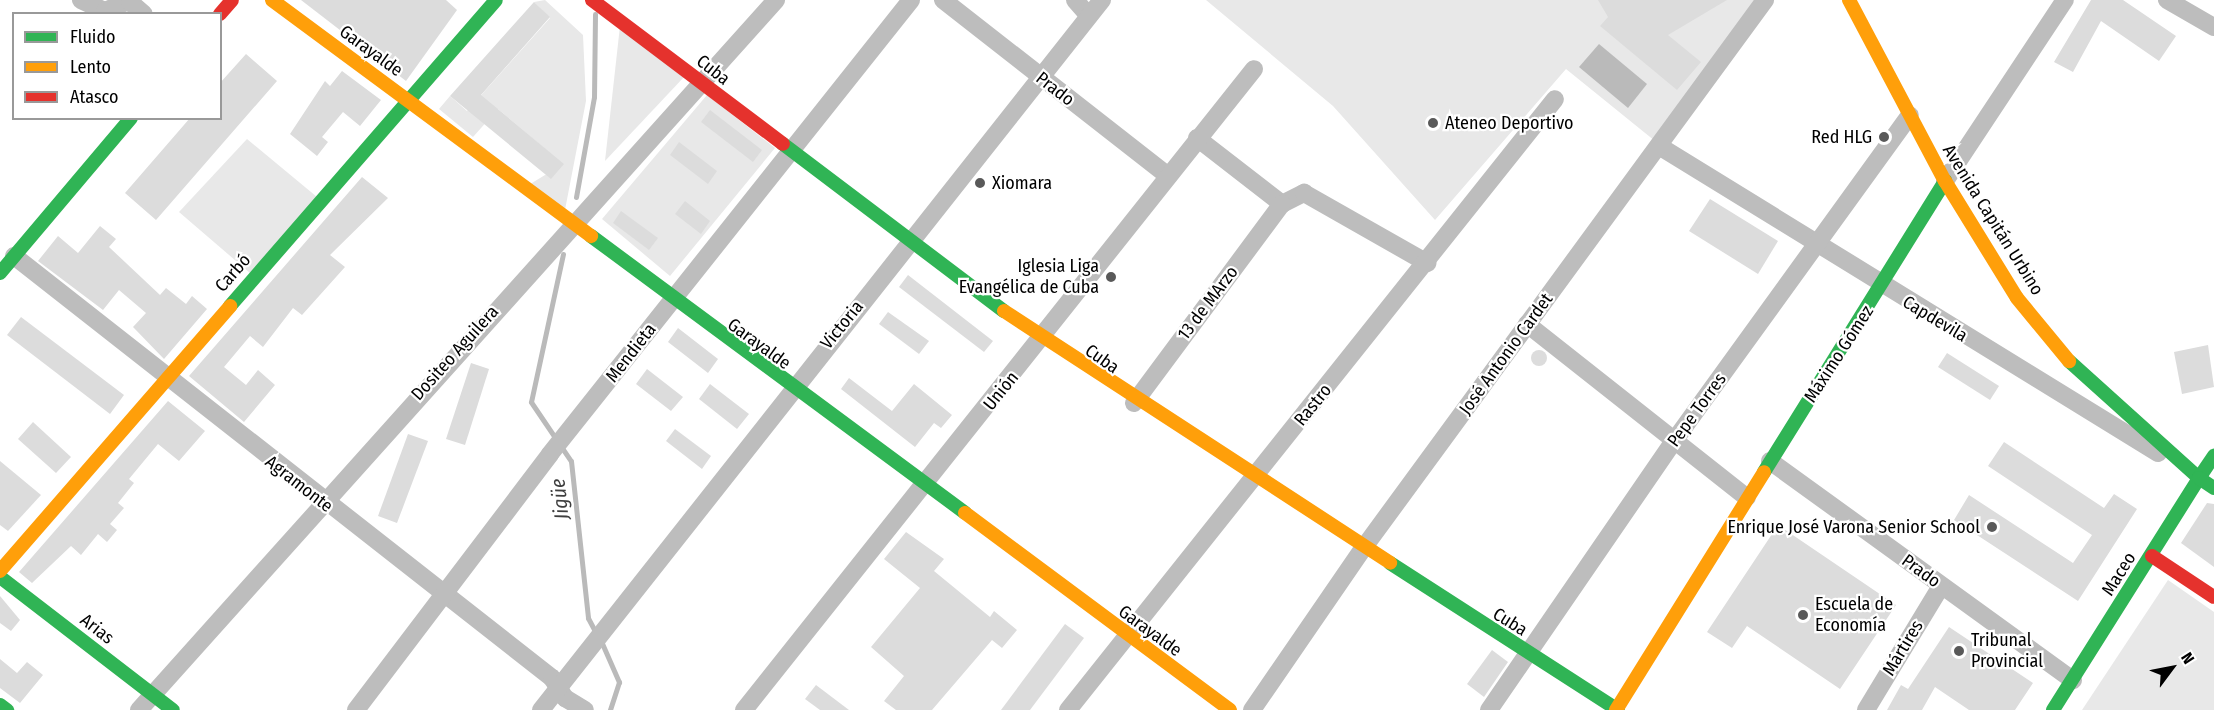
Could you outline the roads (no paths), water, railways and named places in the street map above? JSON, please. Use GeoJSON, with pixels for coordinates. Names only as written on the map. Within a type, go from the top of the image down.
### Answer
{"type":"FeatureCollection","features":[{"type":"Feature","properties":{"kind":"street"},"geometry":{"type":"LineString","coordinates":[[81,0],[105,11],[135,5]]}},
{"type":"Feature","properties":{"kind":"street"},"geometry":{"type":"LineString","coordinates":[[222,12],[232,0]]}},
{"type":"Feature","properties":{"kind":"street","name":"Garayalde"},"geometry":{"type":"LineString","coordinates":[[272,0],[672,302],[1128,638],[1230,710]]}},
{"type":"Feature","properties":{"kind":"street","name":"Carbó"},"geometry":{"type":"LineString","coordinates":[[0,571],[164,379],[496,0]]}},
{"type":"Feature","properties":{"kind":"street","name":"Cuba"},"geometry":{"type":"LineString","coordinates":[[592,0],[909,244],[1043,340],[1134,403],[1362,550],[1617,710]]}},
{"type":"Feature","properties":{"kind":"street","name":"Dositeo Aguilera"},"geometry":{"type":"LineString","coordinates":[[139,710],[570,224],[776,0]]}},
{"type":"Feature","properties":{"kind":"street","name":"Mendieta"},"geometry":{"type":"LineString","coordinates":[[356,710],[444,597],[550,454],[911,0]]}},
{"type":"Feature","properties":{"kind":"street","name":"Prado"},"geometry":{"type":"LineString","coordinates":[[943,0],[1168,176]]}},
{"type":"Feature","properties":{"kind":"street"},"geometry":{"type":"LineString","coordinates":[[1075,0],[1089,16]]}},
{"type":"Feature","properties":{"kind":"street","name":"Victoria"},"geometry":{"type":"LineString","coordinates":[[541,710],[790,389],[909,244],[1038,76],[1102,0]]}},
{"type":"Feature","properties":{"kind":"street","name":"José Antonio Cardet"},"geometry":{"type":"LineString","coordinates":[[1251,710],[1362,550],[1765,0]]}},
{"type":"Feature","properties":{"kind":"street","name":"Avenida Capitán Urbino"},"geometry":{"type":"LineString","coordinates":[[1849,0],[1945,180],[2018,298],[2076,369],[2206,483]]}},
{"type":"Feature","properties":{"kind":"street","name":"Máximo Gómez"},"geometry":{"type":"LineString","coordinates":[[1617,710],[1770,461],[1883,287],[1945,180],[2065,0]]}},
{"type":"Feature","properties":{"kind":"street"},"geometry":{"type":"LineString","coordinates":[[2167,0],[2214,27]]}},
{"type":"Feature","properties":{"kind":"street","name":"Unión"},"geometry":{"type":"LineString","coordinates":[[744,710],[1043,340],[1197,138],[1254,69]]}},
{"type":"Feature","properties":{"kind":"street","name":"Rastro"},"geometry":{"type":"LineString","coordinates":[[1068,710],[1427,263],[1555,99]]}},
{"type":"Feature","properties":{"kind":"street","name":"Pepe Torres"},"geometry":{"type":"LineString","coordinates":[[1489,710],[1674,441],[1818,245],[1910,114]]}},
{"type":"Feature","properties":{"kind":"street"},"geometry":{"type":"LineString","coordinates":[[0,273],[129,120]]}},
{"type":"Feature","properties":{"kind":"street"},"geometry":{"type":"LineString","coordinates":[[1197,138],[1282,204],[1304,193],[1427,263]]}},
{"type":"Feature","properties":{"kind":"street","name":"Capdevila"},"geometry":{"type":"LineString","coordinates":[[1659,146],[1883,287],[2206,483]]}},
{"type":"Feature","properties":{"kind":"street","name":"13 de MArzo"},"geometry":{"type":"LineString","coordinates":[[1134,403],[1282,204]]}},
{"type":"Feature","properties":{"kind":"street"},"geometry":{"type":"LineString","coordinates":[[1913,236],[1942,221],[1958,222],[1981,238]]}},
{"type":"Feature","properties":{"kind":"street","name":"Agramonte"},"geometry":{"type":"LineString","coordinates":[[14,256],[164,379],[552,678],[558,689],[585,710]]}},
{"type":"Feature","properties":{"kind":"street"},"geometry":{"type":"LineString","coordinates":[[1527,324],[1747,498]]}},
{"type":"Feature","properties":{"kind":"street","name":"Maceo"},"geometry":{"type":"LineString","coordinates":[[2054,710],[2152,556],[2206,483],[2214,456]]}},
{"type":"Feature","properties":{"kind":"street","name":"Prado"},"geometry":{"type":"LineString","coordinates":[[1770,461],[2073,680]]}},
{"type":"Feature","properties":{"kind":"street"},"geometry":{"type":"LineString","coordinates":[[2152,556],[2214,597]]}},
{"type":"Feature","properties":{"kind":"street","name":"Arias"},"geometry":{"type":"LineString","coordinates":[[0,577],[173,710]]}},
{"type":"Feature","properties":{"kind":"street","name":"Mártires"},"geometry":{"type":"LineString","coordinates":[[1866,710],[1941,586]]}},
{"type":"Feature","properties":{"kind":"street"},"geometry":{"type":"LineString","coordinates":[[0,705],[7,710]]}},
{"type":"Feature","properties":{"kind":"waterway","name":"Jigüe"},"geometry":{"type":"LineString","coordinates":[[576,197],[594,97],[595,14]]}},
{"type":"Feature","properties":{"kind":"waterway","name":"Jigüe"},"geometry":{"type":"LineString","coordinates":[[563,254],[531,402],[571,461],[588,618],[596,633]]}},
{"type":"Feature","properties":{"kind":"waterway","name":"Jigüe"},"geometry":{"type":"LineString","coordinates":[[601,641],[619,682],[610,710]]}},
{"type":"Feature","properties":{"kind":"place","name":"Ateneo Deportivo"},"geometry":{"type":"Point","coordinates":[1433,123]}},
{"type":"Feature","properties":{"kind":"place","name":"Red HLG"},"geometry":{"type":"Point","coordinates":[1884,137]}},
{"type":"Feature","properties":{"kind":"place","name":"Xiomara"},"geometry":{"type":"Point","coordinates":[980,183]}},
{"type":"Feature","properties":{"kind":"place","name":"Iglesia Liga Evangélica de Cuba"},"geometry":{"type":"Point","coordinates":[1111,277]}},
{"type":"Feature","properties":{"kind":"place","name":"Enrique José Varona Senior School"},"geometry":{"type":"Point","coordinates":[1992,527]}},
{"type":"Feature","properties":{"kind":"place","name":"Escuela de Economía"},"geometry":{"type":"Point","coordinates":[1803,615]}},
{"type":"Feature","properties":{"kind":"place","name":"Tribunal Provincial"},"geometry":{"type":"Point","coordinates":[1959,651]}}]}
